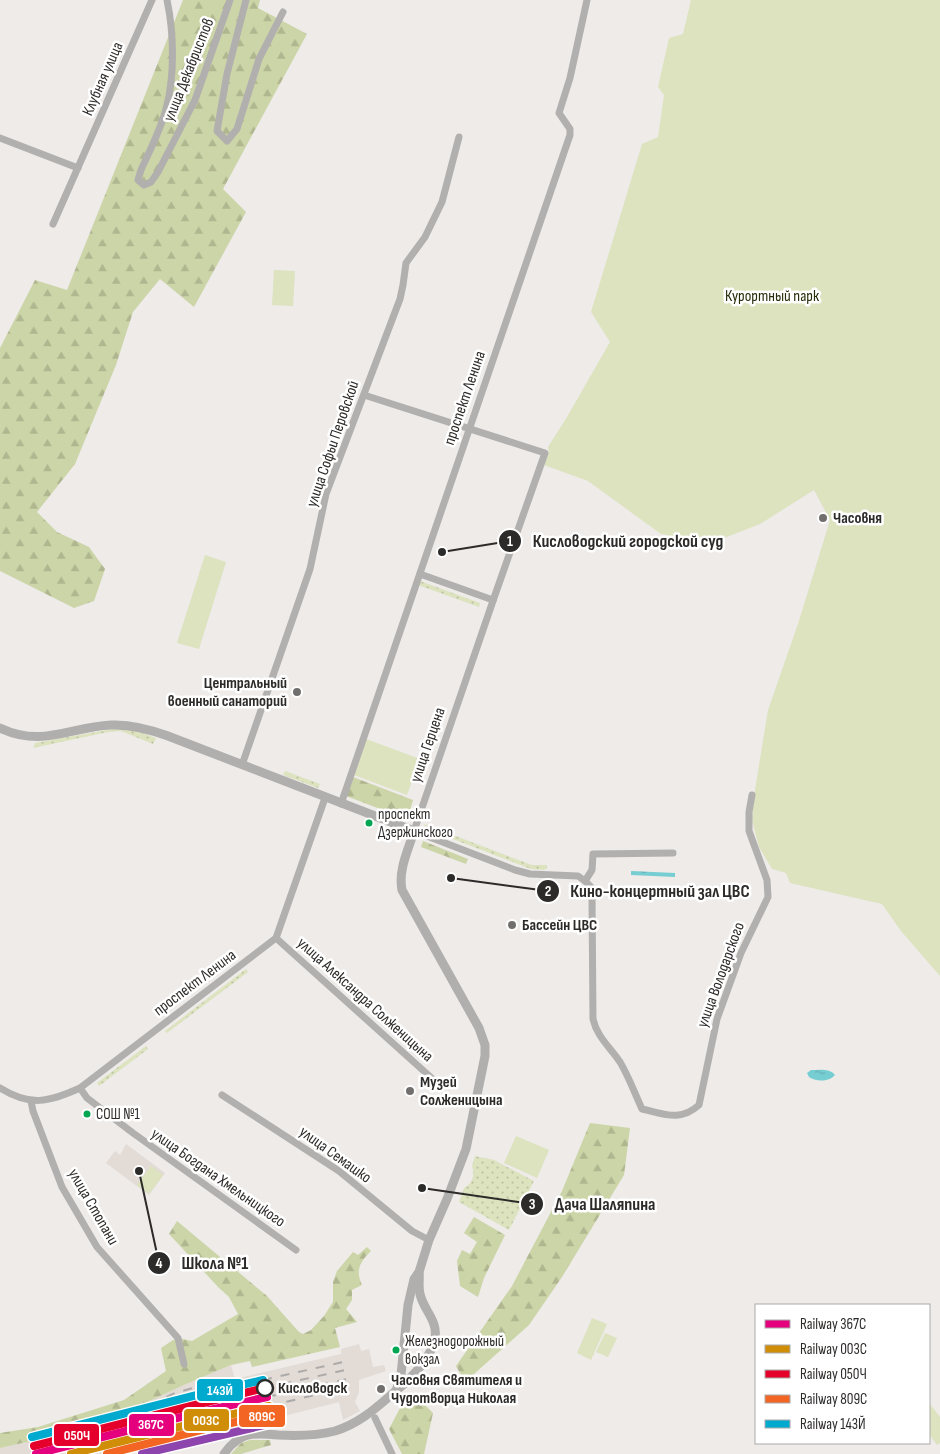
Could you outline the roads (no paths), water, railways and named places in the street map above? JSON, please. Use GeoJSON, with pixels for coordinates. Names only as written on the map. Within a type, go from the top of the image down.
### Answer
{"type":"FeatureCollection","features":[{"type":"Feature","properties":{"kind":"main road"},"geometry":{"type":"LineString","coordinates":[[0,728],[19,736],[40,737],[97,726],[126,725],[155,732],[414,831]]}},
{"type":"Feature","properties":{"kind":"main road","name":"улица Герцена"},"geometry":{"type":"LineString","coordinates":[[414,831],[402,869],[400,880],[402,890],[483,1035],[485,1045],[485,1056],[466,1149],[429,1240]]}},
{"type":"Feature","properties":{"kind":"main road"},"geometry":{"type":"LineString","coordinates":[[396,1391],[401,1375],[408,1305],[414,1279],[419,1272],[429,1240]]}},
{"type":"Feature","properties":{"kind":"main road"},"geometry":{"type":"LineString","coordinates":[[224,1454],[237,1440],[247,1435],[309,1436],[345,1427],[370,1414],[410,1380],[429,1354],[436,1330],[420,1294],[419,1272]]}},
{"type":"Feature","properties":{"kind":"street","name":"Клубная улица"},"geometry":{"type":"LineString","coordinates":[[53,224],[152,0]]}},
{"type":"Feature","properties":{"kind":"street","name":"улица Декабристов"},"geometry":{"type":"LineString","coordinates":[[167,0],[172,65],[171,81],[166,109],[138,180],[144,185],[151,182],[158,172],[195,100],[230,0]]}},
{"type":"Feature","properties":{"kind":"street","name":"улица Декабристов"},"geometry":{"type":"LineString","coordinates":[[246,0],[217,130],[227,141],[237,129],[259,59],[283,12]]}},
{"type":"Feature","properties":{"kind":"street","name":"проспект Ленина"},"geometry":{"type":"LineString","coordinates":[[341,804],[570,135],[570,129],[559,113],[570,78],[587,0]]}},
{"type":"Feature","properties":{"kind":"street","name":"улица Софьи Перовской"},"geometry":{"type":"LineString","coordinates":[[242,765],[310,569],[326,494],[400,299],[406,263],[425,237],[442,202],[459,137]]}},
{"type":"Feature","properties":{"kind":"street"},"geometry":{"type":"LineString","coordinates":[[1,140],[78,168]]}},
{"type":"Feature","properties":{"kind":"street"},"geometry":{"type":"LineString","coordinates":[[364,395],[469,429]]}},
{"type":"Feature","properties":{"kind":"street","name":"улица Герцена"},"geometry":{"type":"LineString","coordinates":[[414,831],[545,453],[469,429]]}},
{"type":"Feature","properties":{"kind":"street"},"geometry":{"type":"LineString","coordinates":[[420,574],[493,600]]}},
{"type":"Feature","properties":{"kind":"street","name":"улица Володарского"},"geometry":{"type":"LineString","coordinates":[[586,881],[591,887],[592,896],[592,1019],[595,1028],[622,1065],[642,1109],[682,1116],[691,1112],[699,1105],[722,1004],[741,953],[768,897],[767,880],[749,831],[749,812],[752,795]]}},
{"type":"Feature","properties":{"kind":"street"},"geometry":{"type":"LineString","coordinates":[[276,938],[325,798]]}},
{"type":"Feature","properties":{"kind":"street"},"geometry":{"type":"LineString","coordinates":[[414,831],[515,870],[530,874],[578,876],[586,881],[592,870],[593,854],[673,853]]}},
{"type":"Feature","properties":{"kind":"street","name":"проспект Ленина"},"geometry":{"type":"LineString","coordinates":[[0,1088],[16,1097],[31,1100],[52,1099],[80,1088],[276,938]]}},
{"type":"Feature","properties":{"kind":"street","name":"улица Александра Солженицына"},"geometry":{"type":"LineString","coordinates":[[276,938],[436,1082]]}},
{"type":"Feature","properties":{"kind":"street","name":"улица Богдана Хмельницкого"},"geometry":{"type":"LineString","coordinates":[[80,1088],[89,1100],[132,1134],[296,1250]]}},
{"type":"Feature","properties":{"kind":"street","name":"улица Семашко"},"geometry":{"type":"LineString","coordinates":[[222,1095],[339,1171],[412,1232],[429,1240]]}},
{"type":"Feature","properties":{"kind":"street","name":"улица Стопани"},"geometry":{"type":"LineString","coordinates":[[31,1100],[33,1111],[62,1186],[97,1247],[178,1338],[184,1364]]}},
{"type":"Feature","properties":{"kind":"street"},"geometry":{"type":"LineString","coordinates":[[375,1418],[392,1454]]}},
{"type":"Feature","properties":{"kind":"water"},"geometry":{"type":"Polygon","coordinates":[[[631,871],[675,873],[675,877],[631,875],[631,871]]]}},
{"type":"Feature","properties":{"kind":"water"},"geometry":{"type":"Polygon","coordinates":[[[811,1070],[827,1070],[835,1075],[826,1080],[815,1080],[809,1077],[807,1073],[811,1070]]]}},
{"type":"Feature","properties":{"kind":"railway"},"geometry":{"type":"LineString","coordinates":[[263,1380],[343,1362]]}},
{"type":"Feature","properties":{"kind":"railway"},"geometry":{"type":"LineString","coordinates":[[265,1388],[345,1370]]}},
{"type":"Feature","properties":{"kind":"railway"},"geometry":{"type":"LineString","coordinates":[[267,1397],[347,1379]]}},
{"type":"Feature","properties":{"kind":"railway"},"geometry":{"type":"LineString","coordinates":[[101,1427],[175,1393],[222,1380]]}},
{"type":"Feature","properties":{"kind":"railway"},"geometry":{"type":"LineString","coordinates":[[269,1406],[348,1387]]}},
{"type":"Feature","properties":{"kind":"rail line","name":"143Й"},"geometry":{"type":"LineString","coordinates":[[32,1437],[263,1380]]}},
{"type":"Feature","properties":{"kind":"rail line","name":"050Ч"},"geometry":{"type":"LineString","coordinates":[[34,1446],[265,1388]]}},
{"type":"Feature","properties":{"kind":"rail line","name":"367С"},"geometry":{"type":"LineString","coordinates":[[36,1454],[267,1397]]}},
{"type":"Feature","properties":{"kind":"rail line","name":"003С"},"geometry":{"type":"LineString","coordinates":[[71,1454],[269,1406]]}},
{"type":"Feature","properties":{"kind":"rail line","name":"809С"},"geometry":{"type":"LineString","coordinates":[[107,1454],[271,1414]]}},
{"type":"Feature","properties":{"kind":"place","name":"Часовня"},"geometry":{"type":"Point","coordinates":[823,518]}},
{"type":"Feature","properties":{"kind":"place","name":"Кисловодский городской суд"},"geometry":{"type":"Point","coordinates":[442,552]}},
{"type":"Feature","properties":{"kind":"place","name":"Центральный военный санаторий"},"geometry":{"type":"Point","coordinates":[297,692]}},
{"type":"Feature","properties":{"kind":"place","name":"проспект Дзержинского"},"geometry":{"type":"Point","coordinates":[369,823]}},
{"type":"Feature","properties":{"kind":"place","name":"Кино-концертный зал ЦВС"},"geometry":{"type":"Point","coordinates":[451,878]}},
{"type":"Feature","properties":{"kind":"place","name":"Бассейн ЦВС"},"geometry":{"type":"Point","coordinates":[512,925]}},
{"type":"Feature","properties":{"kind":"place","name":"Музей Солженицына"},"geometry":{"type":"Point","coordinates":[410,1091]}},
{"type":"Feature","properties":{"kind":"place","name":"СОШ №1"},"geometry":{"type":"Point","coordinates":[87,1114]}},
{"type":"Feature","properties":{"kind":"place","name":"Школа №1"},"geometry":{"type":"Point","coordinates":[139,1171]}},
{"type":"Feature","properties":{"kind":"place","name":"Дача Шаляпина"},"geometry":{"type":"Point","coordinates":[422,1188]}},
{"type":"Feature","properties":{"kind":"place","name":"Железнодорожный вокзал"},"geometry":{"type":"Point","coordinates":[396,1350]}},
{"type":"Feature","properties":{"kind":"place","name":"Кисловодск"},"geometry":{"type":"Point","coordinates":[265,1388]}},
{"type":"Feature","properties":{"kind":"place","name":"Часовня Святителя и Чудотворца Николая"},"geometry":{"type":"Point","coordinates":[381,1389]}},
{"type":"Feature","properties":{"kind":"park label","name":"Курортный парк"},"geometry":{"type":"Point","coordinates":[772,296]}}]}
